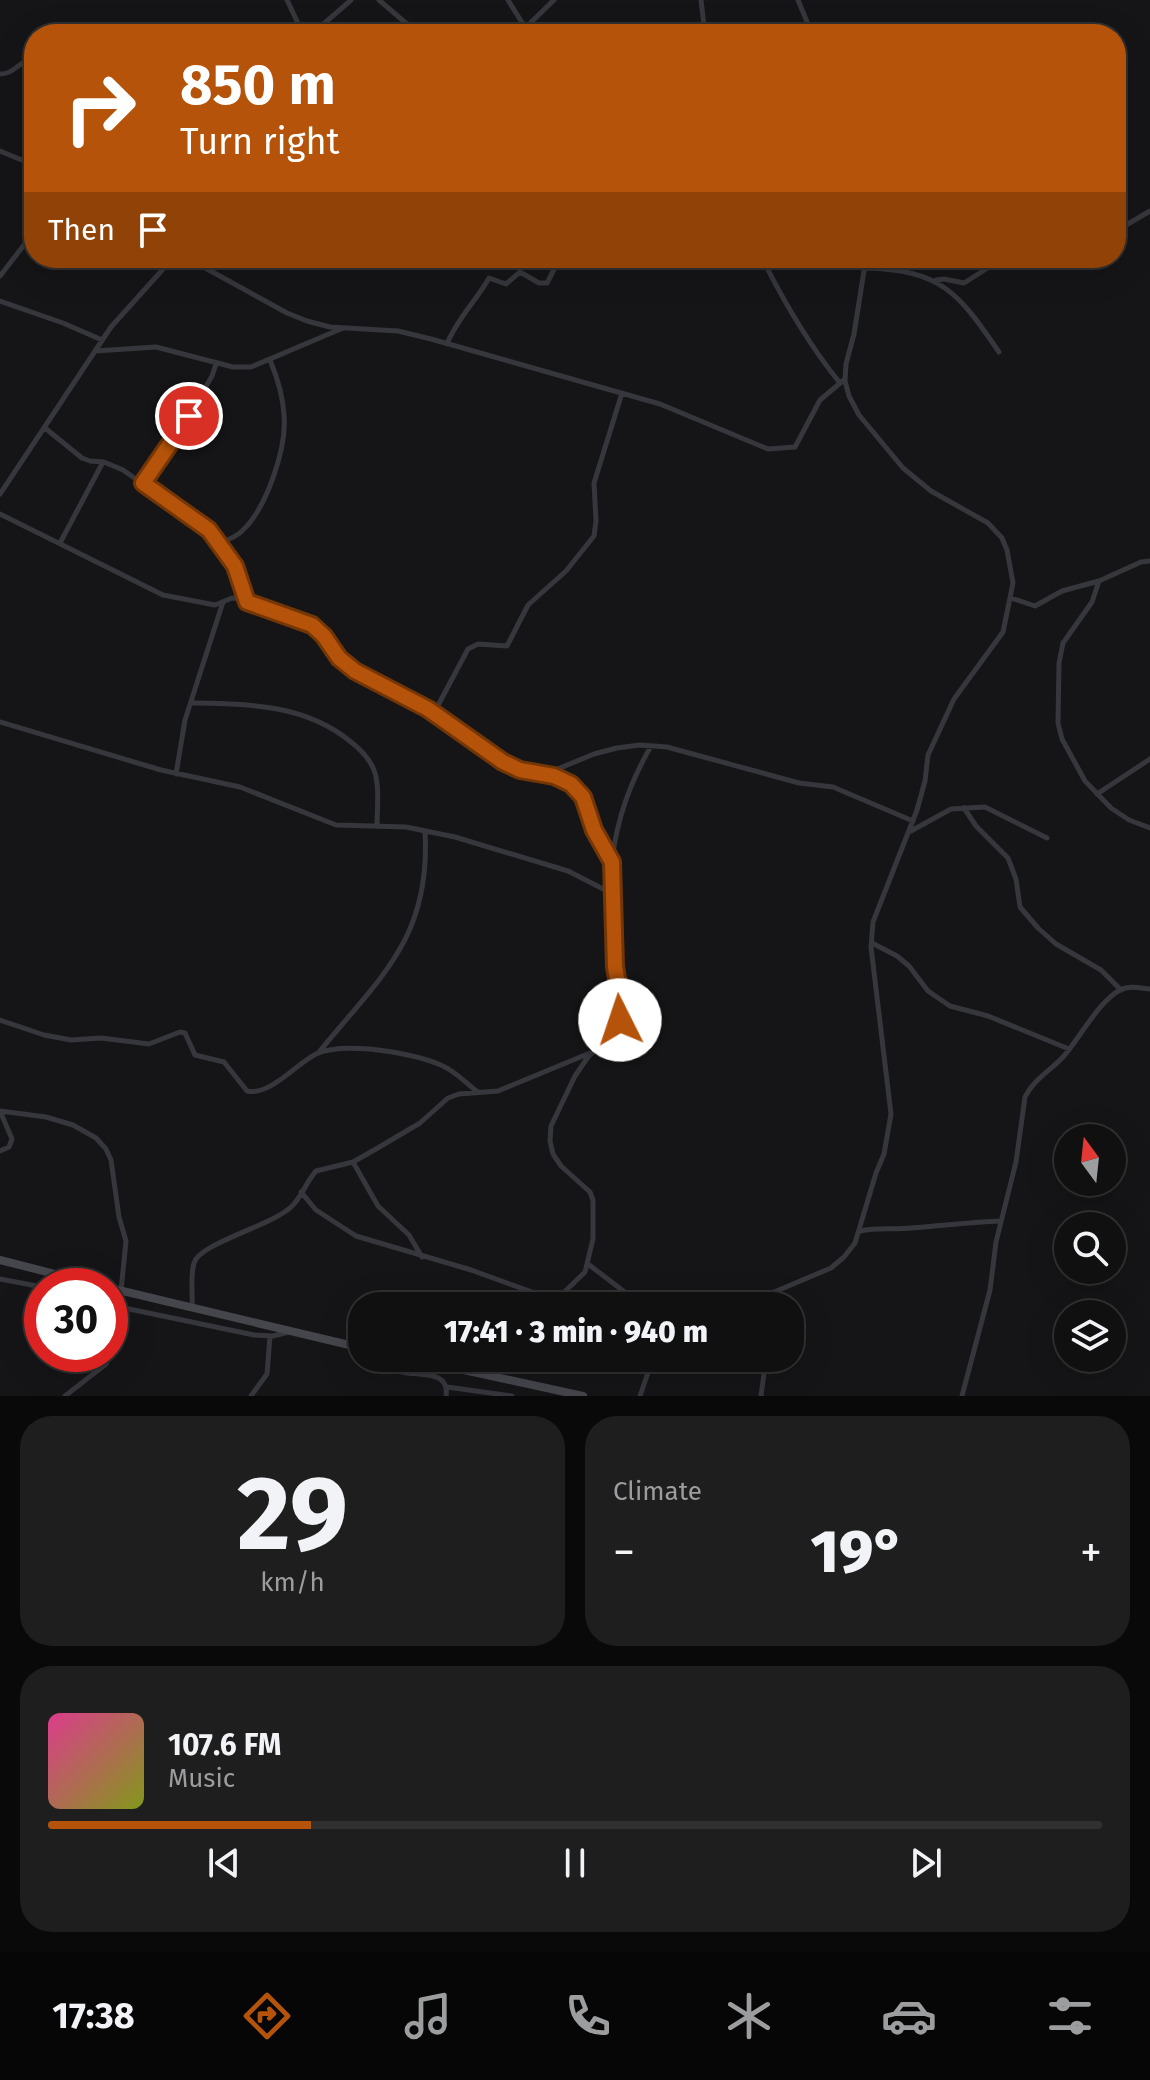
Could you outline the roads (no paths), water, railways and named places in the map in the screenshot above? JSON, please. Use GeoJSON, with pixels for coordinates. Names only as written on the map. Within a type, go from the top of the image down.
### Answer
{"type":"FeatureCollection","features":[{"type":"Feature","properties":{"kind":"main road"},"geometry":{"type":"LineString","coordinates":[[0,1260],[31,1268]]}},
{"type":"Feature","properties":{"kind":"main road"},"geometry":{"type":"LineString","coordinates":[[128,1293],[348,1345]]}},
{"type":"Feature","properties":{"kind":"main road"},"geometry":{"type":"LineString","coordinates":[[470,1372],[583,1396]]}},
{"type":"Feature","properties":{"kind":"street"},"geometry":{"type":"LineString","coordinates":[[287,0],[298,24]]}},
{"type":"Feature","properties":{"kind":"street"},"geometry":{"type":"LineString","coordinates":[[323,24],[351,0]]}},
{"type":"Feature","properties":{"kind":"street"},"geometry":{"type":"LineString","coordinates":[[379,0],[407,24]]}},
{"type":"Feature","properties":{"kind":"street"},"geometry":{"type":"LineString","coordinates":[[508,0],[523,24]]}},
{"type":"Feature","properties":{"kind":"street"},"geometry":{"type":"LineString","coordinates":[[531,24],[554,0]]}},
{"type":"Feature","properties":{"kind":"street"},"geometry":{"type":"LineString","coordinates":[[701,0],[704,24]]}},
{"type":"Feature","properties":{"kind":"street"},"geometry":{"type":"LineString","coordinates":[[798,0],[808,24]]}},
{"type":"Feature","properties":{"kind":"street"},"geometry":{"type":"LineString","coordinates":[[0,74],[14,71],[24,62]]}},
{"type":"Feature","properties":{"kind":"street"},"geometry":{"type":"LineString","coordinates":[[0,151],[24,161]]}},
{"type":"Feature","properties":{"kind":"street"},"geometry":{"type":"LineString","coordinates":[[1126,225],[1150,211]]}},
{"type":"Feature","properties":{"kind":"street"},"geometry":{"type":"LineString","coordinates":[[0,276],[24,245]]}},
{"type":"Feature","properties":{"kind":"street"},"geometry":{"type":"LineString","coordinates":[[0,494],[94,351],[163,268]]}},
{"type":"Feature","properties":{"kind":"street"},"geometry":{"type":"LineString","coordinates":[[205,268],[307,321],[344,328],[398,331],[447,344],[660,404],[768,449],[795,447],[820,400],[843,381],[865,268],[910,272],[935,280],[969,309],[999,352]]}},
{"type":"Feature","properties":{"kind":"street"},"geometry":{"type":"LineString","coordinates":[[447,344],[489,278],[506,284],[520,272],[543,284],[551,278],[556,268]]}},
{"type":"Feature","properties":{"kind":"street"},"geometry":{"type":"LineString","coordinates":[[767,268],[780,295],[843,381],[859,415],[903,468],[931,491],[988,523],[1002,538],[1011,568],[1011,598],[1003,632],[954,699],[928,755],[925,781],[910,832],[873,922],[872,943],[891,1114],[884,1154],[855,1243],[831,1268],[778,1292]]}},
{"type":"Feature","properties":{"kind":"street"},"geometry":{"type":"LineString","coordinates":[[935,280],[964,283],[988,268]]}},
{"type":"Feature","properties":{"kind":"street"},"geometry":{"type":"LineString","coordinates":[[0,301],[102,340]]}},
{"type":"Feature","properties":{"kind":"street"},"geometry":{"type":"LineString","coordinates":[[94,351],[156,347],[216,364],[251,367],[344,328]]}},
{"type":"Feature","properties":{"kind":"street"},"geometry":{"type":"LineString","coordinates":[[220,543],[242,531],[249,523],[264,498],[280,451],[284,415],[279,381],[270,360]]}},
{"type":"Feature","properties":{"kind":"street"},"geometry":{"type":"LineString","coordinates":[[143,483],[182,428],[216,364]]}},
{"type":"Feature","properties":{"kind":"street"},"geometry":{"type":"LineString","coordinates":[[434,713],[468,649],[478,644],[507,646],[528,605],[552,585],[589,545],[596,521],[594,483],[622,393]]}},
{"type":"Feature","properties":{"kind":"street"},"geometry":{"type":"LineString","coordinates":[[45,428],[82,458],[123,470],[209,530],[235,566],[247,602]]}},
{"type":"Feature","properties":{"kind":"street"},"geometry":{"type":"LineString","coordinates":[[60,543],[104,462]]}},
{"type":"Feature","properties":{"kind":"street"},"geometry":{"type":"LineString","coordinates":[[0,514],[163,595],[215,605],[232,598],[304,620],[324,636],[339,658],[355,671],[434,713],[503,762],[571,784],[583,797],[594,830],[612,862]]}},
{"type":"Feature","properties":{"kind":"street"},"geometry":{"type":"LineString","coordinates":[[1011,598],[1035,606],[1062,591],[1099,581],[1141,562],[1150,562]]}},
{"type":"Feature","properties":{"kind":"street"},"geometry":{"type":"LineString","coordinates":[[1099,581],[1092,602],[1063,643],[1059,663],[1058,723],[1062,739],[1085,781],[1111,808],[1129,820],[1150,828]]}},
{"type":"Feature","properties":{"kind":"street"},"geometry":{"type":"LineString","coordinates":[[176,774],[179,747],[223,602]]}},
{"type":"Feature","properties":{"kind":"street"},"geometry":{"type":"LineString","coordinates":[[192,703],[290,710],[335,729],[357,747],[374,770],[377,826]]}},
{"type":"Feature","properties":{"kind":"street"},"geometry":{"type":"LineString","coordinates":[[0,722],[176,774],[240,787],[336,825],[406,827],[455,837],[568,871],[612,893]]}},
{"type":"Feature","properties":{"kind":"street"},"geometry":{"type":"LineString","coordinates":[[543,776],[594,754],[617,748],[651,746],[697,753],[799,783],[833,787],[913,821]]}},
{"type":"Feature","properties":{"kind":"street"},"geometry":{"type":"LineString","coordinates":[[566,1292],[585,1272],[588,1264],[593,1239],[593,1200],[590,1192],[561,1166],[553,1154],[551,1126],[575,1076],[593,1052],[615,1033],[621,1008],[615,967],[612,862],[622,806],[632,779],[651,746]]}},
{"type":"Feature","properties":{"kind":"street"},"geometry":{"type":"LineString","coordinates":[[1097,794],[1150,759]]}},
{"type":"Feature","properties":{"kind":"street"},"geometry":{"type":"LineString","coordinates":[[910,832],[951,809],[964,808],[994,810],[1047,838]]}},
{"type":"Feature","properties":{"kind":"street"},"geometry":{"type":"LineString","coordinates":[[964,808],[976,826],[1008,858],[1016,879],[1020,907],[1038,928],[1056,944],[1101,970],[1121,990]]}},
{"type":"Feature","properties":{"kind":"street"},"geometry":{"type":"LineString","coordinates":[[0,1020],[44,1035],[71,1040],[101,1038],[149,1044],[177,1032],[185,1033],[195,1055],[224,1062],[247,1091],[259,1091],[318,1053],[377,983],[411,931],[419,908],[427,863],[425,832]]}},
{"type":"Feature","properties":{"kind":"street"},"geometry":{"type":"LineString","coordinates":[[872,943],[897,956],[928,991],[950,1006],[988,1016],[1069,1049]]}},
{"type":"Feature","properties":{"kind":"street"},"geometry":{"type":"LineString","coordinates":[[962,1396],[990,1290],[1001,1221],[1016,1162],[1025,1097],[1106,1002],[1121,990],[1131,987],[1150,989]]}},
{"type":"Feature","properties":{"kind":"street"},"geometry":{"type":"LineString","coordinates":[[318,1053],[381,1049],[444,1067],[478,1092]]}},
{"type":"Feature","properties":{"kind":"street"},"geometry":{"type":"LineString","coordinates":[[192,1307],[196,1257],[204,1250],[291,1207],[316,1171],[353,1162],[420,1123],[448,1098],[498,1091],[593,1052]]}},
{"type":"Feature","properties":{"kind":"street"},"geometry":{"type":"LineString","coordinates":[[0,1111],[12,1139],[9,1147],[0,1151]]}},
{"type":"Feature","properties":{"kind":"street"},"geometry":{"type":"LineString","coordinates":[[0,1111],[46,1117],[73,1125],[96,1138],[106,1149],[111,1160],[119,1217],[126,1241],[123,1268]]}},
{"type":"Feature","properties":{"kind":"street"},"geometry":{"type":"LineString","coordinates":[[353,1162],[378,1206],[409,1235],[422,1257]]}},
{"type":"Feature","properties":{"kind":"street"},"geometry":{"type":"LineString","coordinates":[[301,1192],[316,1210],[356,1236],[529,1292]]}},
{"type":"Feature","properties":{"kind":"street"},"geometry":{"type":"LineString","coordinates":[[859,1231],[1001,1221]]}},
{"type":"Feature","properties":{"kind":"street"},"geometry":{"type":"LineString","coordinates":[[588,1264],[625,1292]]}},
{"type":"Feature","properties":{"kind":"street"},"geometry":{"type":"LineString","coordinates":[[0,1279],[24,1284]]}},
{"type":"Feature","properties":{"kind":"street"},"geometry":{"type":"LineString","coordinates":[[128,1310],[270,1336],[293,1330]]}},
{"type":"Feature","properties":{"kind":"street"},"geometry":{"type":"LineString","coordinates":[[251,1396],[267,1374],[270,1336]]}},
{"type":"Feature","properties":{"kind":"street"},"geometry":{"type":"LineString","coordinates":[[65,1396],[96,1372]]}},
{"type":"Feature","properties":{"kind":"street"},"geometry":{"type":"LineString","coordinates":[[401,1372],[443,1380],[447,1387],[446,1396]]}},
{"type":"Feature","properties":{"kind":"street"},"geometry":{"type":"LineString","coordinates":[[487,1376],[489,1372]]}},
{"type":"Feature","properties":{"kind":"street"},"geometry":{"type":"LineString","coordinates":[[640,1396],[648,1372]]}},
{"type":"Feature","properties":{"kind":"street"},"geometry":{"type":"LineString","coordinates":[[761,1396],[764,1372]]}},
{"type":"Feature","properties":{"kind":"street"},"geometry":{"type":"LineString","coordinates":[[447,1387],[512,1396]]}}]}
